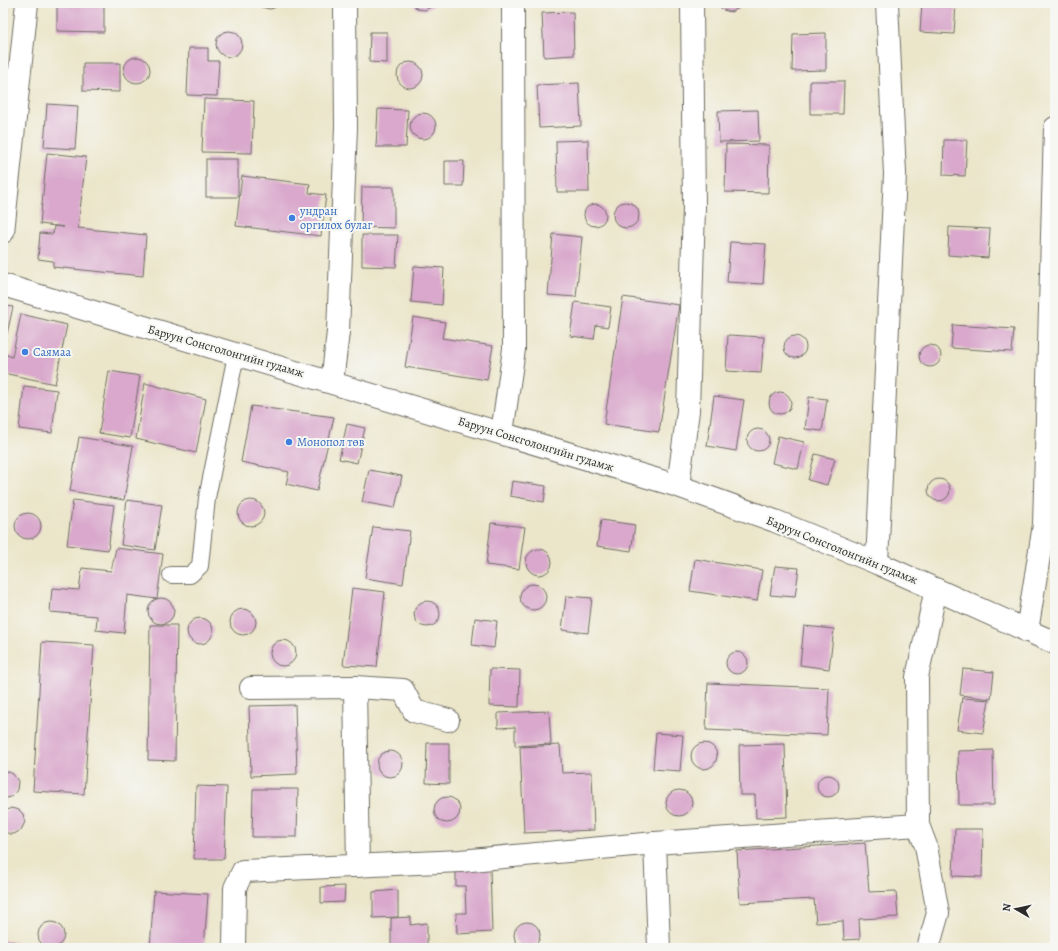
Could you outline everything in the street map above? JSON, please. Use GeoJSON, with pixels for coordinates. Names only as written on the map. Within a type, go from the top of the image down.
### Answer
{"type":"FeatureCollection","features":[{"type":"Feature","properties":{"kind":"street"},"geometry":{"type":"LineString","coordinates":[[3,232],[27,3]]}},
{"type":"Feature","properties":{"kind":"street"},"geometry":{"type":"LineString","coordinates":[[332,382],[338,332],[346,127],[345,3]]}},
{"type":"Feature","properties":{"kind":"street"},"geometry":{"type":"LineString","coordinates":[[502,433],[514,349],[514,3]]}},
{"type":"Feature","properties":{"kind":"street"},"geometry":{"type":"LineString","coordinates":[[678,486],[688,411],[694,207],[692,3]]}},
{"type":"Feature","properties":{"kind":"street"},"geometry":{"type":"LineString","coordinates":[[877,563],[895,174],[887,3]]}},
{"type":"Feature","properties":{"kind":"street"},"geometry":{"type":"LineString","coordinates":[[1028,631],[1044,525],[1055,128]]}},
{"type":"Feature","properties":{"kind":"street","name":"Баруун Сонсголонгийн гудамж"},"geometry":{"type":"LineString","coordinates":[[3,285],[678,486],[775,521],[877,563],[1055,643]]}},
{"type":"Feature","properties":{"kind":"street"},"geometry":{"type":"LineString","coordinates":[[928,948],[938,914],[926,846],[918,825],[917,677],[936,589]]}},
{"type":"Feature","properties":{"kind":"street"},"geometry":{"type":"LineString","coordinates":[[251,688],[355,688],[403,690],[414,711],[448,720]]}},
{"type":"Feature","properties":{"kind":"street"},"geometry":{"type":"LineString","coordinates":[[355,688],[358,866]]}},
{"type":"Feature","properties":{"kind":"street"},"geometry":{"type":"LineString","coordinates":[[234,948],[236,888],[243,871],[460,861],[655,842],[918,825]]}},
{"type":"Feature","properties":{"kind":"street"},"geometry":{"type":"LineString","coordinates":[[655,842],[659,948]]}},
{"type":"Feature","properties":{"kind":"lane"},"geometry":{"type":"LineString","coordinates":[[171,575],[190,575],[200,566],[207,498],[236,355]]}},
{"type":"Feature","properties":{"kind":"building"},"geometry":{"type":"Polygon","coordinates":[[[57,3],[104,3],[104,32],[57,31],[57,3]]]}},
{"type":"Feature","properties":{"kind":"building"},"geometry":{"type":"Polygon","coordinates":[[[258,3],[280,3],[274,8],[270,9],[261,7],[258,3]]]}},
{"type":"Feature","properties":{"kind":"building"},"geometry":{"type":"Polygon","coordinates":[[[412,3],[435,3],[433,6],[425,10],[417,9],[412,3]]]}},
{"type":"Feature","properties":{"kind":"building"},"geometry":{"type":"Polygon","coordinates":[[[717,3],[742,3],[739,8],[731,12],[723,10],[717,3]]]}},
{"type":"Feature","properties":{"kind":"building"},"geometry":{"type":"Polygon","coordinates":[[[922,3],[956,3],[954,34],[920,32],[922,3]]]}},
{"type":"Feature","properties":{"kind":"building"},"geometry":{"type":"Polygon","coordinates":[[[573,12],[574,55],[544,57],[542,13],[573,12]]]}},
{"type":"Feature","properties":{"kind":"building"},"geometry":{"type":"Polygon","coordinates":[[[229,31],[238,35],[242,44],[238,53],[229,57],[220,53],[216,44],[220,35],[229,31]]]}},
{"type":"Feature","properties":{"kind":"building"},"geometry":{"type":"Polygon","coordinates":[[[370,32],[387,32],[387,63],[369,62],[370,32]]]}},
{"type":"Feature","properties":{"kind":"building"},"geometry":{"type":"Polygon","coordinates":[[[826,33],[826,70],[792,71],[793,34],[826,33]]]}},
{"type":"Feature","properties":{"kind":"building"},"geometry":{"type":"Polygon","coordinates":[[[189,48],[208,48],[208,61],[219,61],[217,96],[187,95],[189,48]]]}},
{"type":"Feature","properties":{"kind":"building"},"geometry":{"type":"Polygon","coordinates":[[[137,57],[146,61],[150,70],[146,79],[137,83],[128,79],[124,70],[128,61],[137,57]]]}},
{"type":"Feature","properties":{"kind":"building"},"geometry":{"type":"Polygon","coordinates":[[[410,62],[419,66],[423,75],[419,84],[410,88],[401,84],[397,75],[401,66],[410,62]]]}},
{"type":"Feature","properties":{"kind":"building"},"geometry":{"type":"Polygon","coordinates":[[[83,63],[120,63],[120,92],[83,91],[83,63]]]}},
{"type":"Feature","properties":{"kind":"building"},"geometry":{"type":"Polygon","coordinates":[[[810,81],[844,81],[843,114],[810,114],[810,81]]]}},
{"type":"Feature","properties":{"kind":"building"},"geometry":{"type":"Polygon","coordinates":[[[579,83],[581,126],[539,128],[537,85],[579,83]]]}},
{"type":"Feature","properties":{"kind":"building"},"geometry":{"type":"Polygon","coordinates":[[[204,99],[254,101],[252,153],[202,152],[204,99]]]}},
{"type":"Feature","properties":{"kind":"building"},"geometry":{"type":"Polygon","coordinates":[[[47,104],[78,106],[75,149],[44,147],[47,104]]]}},
{"type":"Feature","properties":{"kind":"building"},"geometry":{"type":"Polygon","coordinates":[[[378,109],[408,110],[406,147],[376,147],[378,109]]]}},
{"type":"Feature","properties":{"kind":"building"},"geometry":{"type":"Polygon","coordinates":[[[758,110],[759,141],[719,142],[718,111],[758,110]]]}},
{"type":"Feature","properties":{"kind":"building"},"geometry":{"type":"Polygon","coordinates":[[[423,113],[432,117],[436,126],[432,135],[423,139],[414,135],[410,126],[414,117],[423,113]]]}},
{"type":"Feature","properties":{"kind":"building"},"geometry":{"type":"Polygon","coordinates":[[[588,140],[589,192],[557,192],[556,141],[588,140]]]}},
{"type":"Feature","properties":{"kind":"building"},"geometry":{"type":"Polygon","coordinates":[[[944,140],[967,140],[965,176],[943,175],[944,140]]]}},
{"type":"Feature","properties":{"kind":"building"},"geometry":{"type":"Polygon","coordinates":[[[726,144],[769,145],[768,193],[725,192],[726,144]]]}},
{"type":"Feature","properties":{"kind":"building"},"geometry":{"type":"Polygon","coordinates":[[[47,153],[86,157],[78,228],[146,235],[143,276],[53,267],[53,261],[38,259],[40,233],[53,234],[54,226],[64,227],[40,224],[47,153]]]}},
{"type":"Feature","properties":{"kind":"building"},"geometry":{"type":"Polygon","coordinates":[[[206,159],[238,159],[238,197],[206,197],[206,159]]]}},
{"type":"Feature","properties":{"kind":"building"},"geometry":{"type":"Polygon","coordinates":[[[445,161],[464,161],[463,186],[445,186],[445,161]]]}},
{"type":"Feature","properties":{"kind":"building"},"geometry":{"type":"Polygon","coordinates":[[[242,176],[310,184],[309,193],[326,195],[321,236],[236,226],[242,176]]]}},
{"type":"Feature","properties":{"kind":"building"},"geometry":{"type":"Polygon","coordinates":[[[362,187],[394,187],[394,228],[361,227],[362,187]]]}},
{"type":"Feature","properties":{"kind":"building"},"geometry":{"type":"Polygon","coordinates":[[[626,202],[635,206],[639,215],[635,224],[626,228],[617,224],[613,215],[617,206],[626,202]]]}},
{"type":"Feature","properties":{"kind":"building"},"geometry":{"type":"Polygon","coordinates":[[[591,204],[599,204],[606,211],[606,219],[599,226],[591,226],[584,219],[584,211],[591,204]]]}},
{"type":"Feature","properties":{"kind":"building"},"geometry":{"type":"Polygon","coordinates":[[[949,227],[990,229],[988,258],[948,255],[949,227]]]}},
{"type":"Feature","properties":{"kind":"building"},"geometry":{"type":"Polygon","coordinates":[[[553,234],[582,237],[576,297],[548,295],[553,234]]]}},
{"type":"Feature","properties":{"kind":"building"},"geometry":{"type":"Polygon","coordinates":[[[362,235],[398,235],[396,267],[362,266],[362,235]]]}},
{"type":"Feature","properties":{"kind":"building"},"geometry":{"type":"Polygon","coordinates":[[[730,242],[766,244],[763,284],[727,282],[730,242]]]}},
{"type":"Feature","properties":{"kind":"building"},"geometry":{"type":"Polygon","coordinates":[[[414,266],[444,268],[442,305],[411,302],[414,266]]]}},
{"type":"Feature","properties":{"kind":"building"},"geometry":{"type":"Polygon","coordinates":[[[623,297],[679,305],[659,432],[604,424],[623,297]]]}},
{"type":"Feature","properties":{"kind":"building"},"geometry":{"type":"Polygon","coordinates":[[[575,302],[611,307],[608,327],[596,325],[594,339],[570,336],[575,302]]]}},
{"type":"Feature","properties":{"kind":"building"},"geometry":{"type":"Polygon","coordinates":[[[3,305],[13,307],[4,347],[3,347],[3,305]]]}},
{"type":"Feature","properties":{"kind":"building"},"geometry":{"type":"Polygon","coordinates":[[[21,314],[67,325],[55,384],[3,373],[3,359],[5,354],[12,357],[21,314]]]}},
{"type":"Feature","properties":{"kind":"building"},"geometry":{"type":"Polygon","coordinates":[[[413,317],[445,322],[442,338],[493,346],[487,380],[405,367],[413,317]]]}},
{"type":"Feature","properties":{"kind":"building"},"geometry":{"type":"Polygon","coordinates":[[[953,325],[1014,329],[1012,352],[951,348],[953,325]]]}},
{"type":"Feature","properties":{"kind":"building"},"geometry":{"type":"Polygon","coordinates":[[[728,335],[764,337],[761,373],[726,371],[728,335]]]}},
{"type":"Feature","properties":{"kind":"building"},"geometry":{"type":"Polygon","coordinates":[[[791,336],[799,336],[806,343],[806,351],[799,358],[791,358],[784,351],[784,343],[791,336]]]}},
{"type":"Feature","properties":{"kind":"building"},"geometry":{"type":"Polygon","coordinates":[[[926,345],[934,345],[941,352],[941,360],[934,367],[926,367],[919,360],[919,352],[926,345]]]}},
{"type":"Feature","properties":{"kind":"building"},"geometry":{"type":"Polygon","coordinates":[[[109,371],[140,376],[130,438],[99,433],[109,371]]]}},
{"type":"Feature","properties":{"kind":"building"},"geometry":{"type":"Polygon","coordinates":[[[145,383],[206,399],[196,453],[136,439],[145,383]]]}},
{"type":"Feature","properties":{"kind":"building"},"geometry":{"type":"Polygon","coordinates":[[[24,386],[57,390],[52,433],[19,429],[24,386]]]}},
{"type":"Feature","properties":{"kind":"building"},"geometry":{"type":"Polygon","coordinates":[[[780,392],[788,395],[791,403],[788,411],[780,414],[772,411],[769,403],[772,395],[780,392]]]}},
{"type":"Feature","properties":{"kind":"building"},"geometry":{"type":"Polygon","coordinates":[[[714,396],[744,400],[736,451],[707,446],[714,396]]]}},
{"type":"Feature","properties":{"kind":"building"},"geometry":{"type":"Polygon","coordinates":[[[809,397],[827,399],[822,431],[805,429],[809,397]]]}},
{"type":"Feature","properties":{"kind":"building"},"geometry":{"type":"Polygon","coordinates":[[[251,406],[334,417],[317,491],[286,484],[289,472],[241,462],[251,406]]]}},
{"type":"Feature","properties":{"kind":"building"},"geometry":{"type":"Polygon","coordinates":[[[347,424],[365,428],[357,463],[339,459],[347,424]]]}},
{"type":"Feature","properties":{"kind":"building"},"geometry":{"type":"Polygon","coordinates":[[[754,429],[762,429],[769,436],[769,444],[762,451],[754,451],[747,444],[747,436],[754,429]]]}},
{"type":"Feature","properties":{"kind":"building"},"geometry":{"type":"Polygon","coordinates":[[[778,436],[804,442],[798,469],[772,463],[778,436]]]}},
{"type":"Feature","properties":{"kind":"building"},"geometry":{"type":"Polygon","coordinates":[[[79,437],[133,446],[124,500],[70,491],[79,437]]]}},
{"type":"Feature","properties":{"kind":"building"},"geometry":{"type":"Polygon","coordinates":[[[815,454],[835,459],[827,485],[808,480],[815,454]]]}},
{"type":"Feature","properties":{"kind":"building"},"geometry":{"type":"Polygon","coordinates":[[[369,470],[402,476],[395,508],[362,502],[369,470]]]}},
{"type":"Feature","properties":{"kind":"building"},"geometry":{"type":"Polygon","coordinates":[[[939,479],[947,482],[950,490],[947,498],[939,501],[931,498],[928,490],[931,482],[939,479]]]}},
{"type":"Feature","properties":{"kind":"building"},"geometry":{"type":"Polygon","coordinates":[[[512,481],[546,486],[544,502],[510,496],[512,481]]]}},
{"type":"Feature","properties":{"kind":"building"},"geometry":{"type":"Polygon","coordinates":[[[73,500],[114,505],[108,550],[67,545],[73,500]]]}},
{"type":"Feature","properties":{"kind":"building"},"geometry":{"type":"Polygon","coordinates":[[[127,500],[162,505],[155,550],[121,545],[127,500]]]}},
{"type":"Feature","properties":{"kind":"building"},"geometry":{"type":"Polygon","coordinates":[[[251,500],[260,504],[264,513],[260,522],[251,526],[242,522],[238,513],[242,504],[251,500]]]}},
{"type":"Feature","properties":{"kind":"building"},"geometry":{"type":"Polygon","coordinates":[[[28,513],[37,517],[41,526],[37,535],[28,539],[19,535],[15,526],[19,517],[28,513]]]}},
{"type":"Feature","properties":{"kind":"building"},"geometry":{"type":"Polygon","coordinates":[[[601,520],[635,525],[631,551],[597,546],[601,520]]]}},
{"type":"Feature","properties":{"kind":"building"},"geometry":{"type":"Polygon","coordinates":[[[491,523],[525,527],[519,569],[486,565],[491,523]]]}},
{"type":"Feature","properties":{"kind":"building"},"geometry":{"type":"Polygon","coordinates":[[[373,527],[410,531],[403,584],[365,578],[373,527]]]}},
{"type":"Feature","properties":{"kind":"building"},"geometry":{"type":"Polygon","coordinates":[[[116,548],[163,554],[157,599],[127,595],[124,633],[96,630],[97,616],[50,612],[52,588],[79,590],[82,568],[111,571],[116,548]]]}},
{"type":"Feature","properties":{"kind":"building"},"geometry":{"type":"Polygon","coordinates":[[[539,549],[548,553],[552,562],[548,571],[539,575],[530,571],[526,562],[530,553],[539,549]]]}},
{"type":"Feature","properties":{"kind":"building"},"geometry":{"type":"Polygon","coordinates":[[[695,559],[762,570],[757,601],[690,591],[695,559]]]}},
{"type":"Feature","properties":{"kind":"building"},"geometry":{"type":"Polygon","coordinates":[[[775,566],[799,568],[795,597],[770,595],[775,566]]]}},
{"type":"Feature","properties":{"kind":"building"},"geometry":{"type":"Polygon","coordinates":[[[533,584],[542,588],[546,597],[542,606],[533,610],[524,606],[520,597],[524,588],[533,584]]]}},
{"type":"Feature","properties":{"kind":"building"},"geometry":{"type":"Polygon","coordinates":[[[352,588],[385,592],[377,667],[343,665],[352,588]]]}},
{"type":"Feature","properties":{"kind":"building"},"geometry":{"type":"Polygon","coordinates":[[[566,596],[592,598],[588,633],[562,630],[566,596]]]}},
{"type":"Feature","properties":{"kind":"building"},"geometry":{"type":"Polygon","coordinates":[[[161,598],[170,602],[174,611],[170,620],[161,624],[152,620],[148,611],[152,602],[161,598]]]}},
{"type":"Feature","properties":{"kind":"building"},"geometry":{"type":"Polygon","coordinates":[[[427,601],[436,605],[440,614],[436,623],[427,627],[418,623],[414,614],[418,605],[427,601]]]}},
{"type":"Feature","properties":{"kind":"building"},"geometry":{"type":"Polygon","coordinates":[[[243,609],[252,613],[256,622],[252,631],[243,635],[234,631],[230,622],[234,613],[243,609]]]}},
{"type":"Feature","properties":{"kind":"building"},"geometry":{"type":"Polygon","coordinates":[[[200,618],[209,622],[213,631],[209,640],[200,644],[191,640],[187,631],[191,622],[200,618]]]}},
{"type":"Feature","properties":{"kind":"building"},"geometry":{"type":"Polygon","coordinates":[[[475,618],[497,621],[494,648],[472,645],[475,618]]]}},
{"type":"Feature","properties":{"kind":"building"},"geometry":{"type":"Polygon","coordinates":[[[150,625],[177,625],[175,761],[148,760],[150,625]]]}},
{"type":"Feature","properties":{"kind":"building"},"geometry":{"type":"Polygon","coordinates":[[[804,626],[834,629],[829,669],[800,665],[804,626]]]}},
{"type":"Feature","properties":{"kind":"building"},"geometry":{"type":"Polygon","coordinates":[[[283,640],[292,644],[296,653],[292,662],[283,666],[274,662],[270,653],[274,644],[283,640]]]}},
{"type":"Feature","properties":{"kind":"building"},"geometry":{"type":"Polygon","coordinates":[[[42,642],[94,645],[84,794],[33,791],[42,642]]]}},
{"type":"Feature","properties":{"kind":"building"},"geometry":{"type":"Polygon","coordinates":[[[733,652],[741,652],[748,659],[748,667],[741,674],[733,674],[726,667],[726,659],[733,652]]]}},
{"type":"Feature","properties":{"kind":"building"},"geometry":{"type":"Polygon","coordinates":[[[490,669],[520,670],[519,707],[489,706],[490,669]]]}},
{"type":"Feature","properties":{"kind":"building"},"geometry":{"type":"Polygon","coordinates":[[[963,669],[994,672],[991,699],[960,695],[963,669]]]}},
{"type":"Feature","properties":{"kind":"building"},"geometry":{"type":"Polygon","coordinates":[[[708,683],[829,688],[827,735],[706,730],[708,683]]]}},
{"type":"Feature","properties":{"kind":"building"},"geometry":{"type":"Polygon","coordinates":[[[962,698],[989,700],[983,733],[957,730],[962,698]]]}},
{"type":"Feature","properties":{"kind":"building"},"geometry":{"type":"Polygon","coordinates":[[[295,705],[297,774],[251,776],[249,706],[295,705]]]}},
{"type":"Feature","properties":{"kind":"building"},"geometry":{"type":"Polygon","coordinates":[[[549,711],[551,744],[515,746],[515,727],[498,728],[498,713],[549,711]]]}},
{"type":"Feature","properties":{"kind":"building"},"geometry":{"type":"Polygon","coordinates":[[[656,733],[683,735],[680,771],[653,769],[656,733]]]}},
{"type":"Feature","properties":{"kind":"building"},"geometry":{"type":"Polygon","coordinates":[[[427,743],[449,743],[449,784],[426,783],[427,743]]]}},
{"type":"Feature","properties":{"kind":"building"},"geometry":{"type":"Polygon","coordinates":[[[704,743],[713,747],[717,756],[713,765],[704,769],[695,765],[691,756],[695,747],[704,743]]]}},
{"type":"Feature","properties":{"kind":"building"},"geometry":{"type":"Polygon","coordinates":[[[785,744],[787,817],[756,818],[755,795],[740,795],[739,745],[785,744]]]}},
{"type":"Feature","properties":{"kind":"building"},"geometry":{"type":"Polygon","coordinates":[[[560,745],[562,773],[592,772],[594,830],[524,833],[520,747],[560,745]]]}},
{"type":"Feature","properties":{"kind":"building"},"geometry":{"type":"Polygon","coordinates":[[[993,750],[994,805],[959,805],[958,751],[993,750]]]}},
{"type":"Feature","properties":{"kind":"building"},"geometry":{"type":"Polygon","coordinates":[[[390,751],[399,755],[403,764],[399,773],[390,777],[381,773],[377,764],[381,755],[390,751]]]}},
{"type":"Feature","properties":{"kind":"building"},"geometry":{"type":"Polygon","coordinates":[[[3,772],[13,774],[18,781],[17,790],[11,797],[7,798],[3,797],[3,772]]]}},
{"type":"Feature","properties":{"kind":"building"},"geometry":{"type":"Polygon","coordinates":[[[824,775],[832,775],[839,782],[839,790],[832,797],[824,797],[817,790],[817,782],[824,775]]]}},
{"type":"Feature","properties":{"kind":"building"},"geometry":{"type":"Polygon","coordinates":[[[196,786],[227,787],[224,859],[194,859],[196,786]]]}},
{"type":"Feature","properties":{"kind":"building"},"geometry":{"type":"Polygon","coordinates":[[[253,789],[298,789],[297,837],[252,837],[253,789]]]}},
{"type":"Feature","properties":{"kind":"building"},"geometry":{"type":"Polygon","coordinates":[[[679,790],[688,794],[692,803],[688,812],[679,816],[670,812],[666,803],[670,794],[679,790]]]}},
{"type":"Feature","properties":{"kind":"building"},"geometry":{"type":"Polygon","coordinates":[[[447,797],[456,801],[460,810],[456,819],[447,823],[438,819],[434,810],[438,801],[447,797]]]}},
{"type":"Feature","properties":{"kind":"building"},"geometry":{"type":"Polygon","coordinates":[[[11,808],[19,810],[23,814],[25,822],[21,830],[14,834],[9,834],[3,830],[3,812],[11,808]]]}},
{"type":"Feature","properties":{"kind":"building"},"geometry":{"type":"Polygon","coordinates":[[[955,829],[983,829],[982,877],[953,876],[955,829]]]}},
{"type":"Feature","properties":{"kind":"building"},"geometry":{"type":"Polygon","coordinates":[[[865,843],[869,892],[896,891],[898,917],[859,919],[860,939],[844,940],[843,921],[816,923],[814,899],[740,903],[737,851],[865,843]]]}},
{"type":"Feature","properties":{"kind":"building"},"geometry":{"type":"Polygon","coordinates":[[[456,869],[490,869],[492,932],[457,934],[456,913],[466,913],[465,886],[456,886],[456,869]]]}},
{"type":"Feature","properties":{"kind":"building"},"geometry":{"type":"Polygon","coordinates":[[[345,886],[344,902],[321,903],[321,887],[345,886]]]}},
{"type":"Feature","properties":{"kind":"building"},"geometry":{"type":"Polygon","coordinates":[[[398,890],[398,917],[373,918],[373,892],[398,890]]]}},
{"type":"Feature","properties":{"kind":"building"},"geometry":{"type":"Polygon","coordinates":[[[154,891],[208,894],[204,948],[150,948],[154,891]]]}},
{"type":"Feature","properties":{"kind":"building"},"geometry":{"type":"Polygon","coordinates":[[[411,917],[410,925],[427,923],[427,948],[391,948],[391,918],[411,917]]]}},
{"type":"Feature","properties":{"kind":"building"},"geometry":{"type":"Polygon","coordinates":[[[51,922],[60,926],[64,935],[60,944],[51,948],[42,944],[38,935],[42,926],[51,922]]]}},
{"type":"Feature","properties":{"kind":"building"},"geometry":{"type":"Polygon","coordinates":[[[527,922],[536,926],[540,935],[536,944],[527,948],[518,944],[514,935],[518,926],[527,922]]]}},
{"type":"Feature","properties":{"kind":"building"},"geometry":{"type":"Polygon","coordinates":[[[3,940],[19,943],[18,948],[3,948],[3,940]]]}},
{"type":"Feature","properties":{"kind":"place","name":"ундран оргилох булаг"},"geometry":{"type":"Point","coordinates":[292,218]}},
{"type":"Feature","properties":{"kind":"place","name":"Саямаа"},"geometry":{"type":"Point","coordinates":[25,352]}},
{"type":"Feature","properties":{"kind":"place","name":"Монопол төв"},"geometry":{"type":"Point","coordinates":[289,442]}}]}
